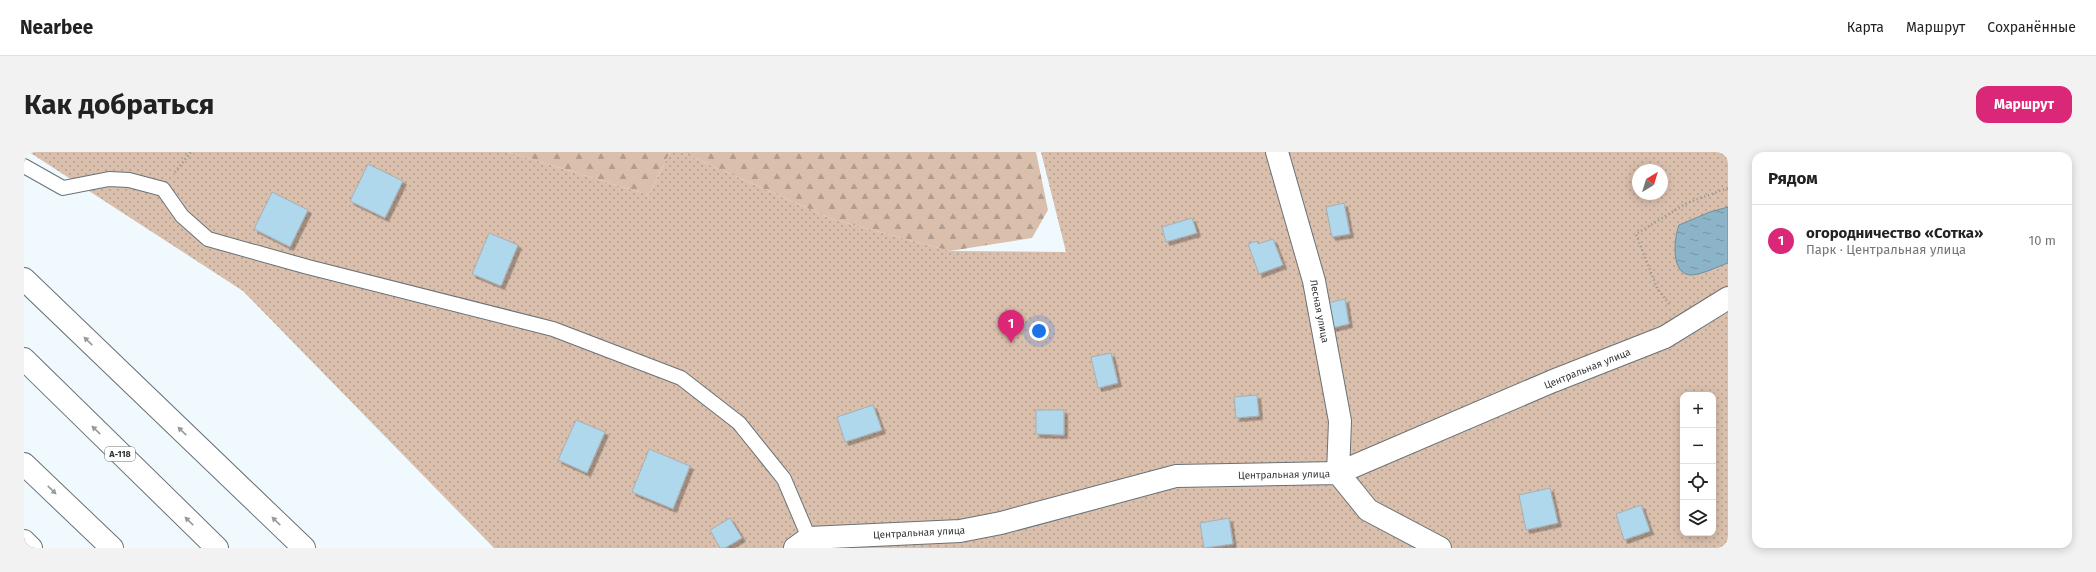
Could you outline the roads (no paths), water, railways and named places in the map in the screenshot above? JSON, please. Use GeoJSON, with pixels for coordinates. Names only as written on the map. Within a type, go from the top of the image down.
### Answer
{"type":"FeatureCollection","features":[{"type":"Feature","properties":{"kind":"main road","name":"Лесная улица"},"geometry":{"type":"LineString","coordinates":[[1277,152],[1288,184],[1316,289],[1340,421],[1338,473]]}},
{"type":"Feature","properties":{"kind":"main road"},"geometry":{"type":"LineString","coordinates":[[24,279],[304,548]]}},
{"type":"Feature","properties":{"kind":"main road","name":"Центральная улица"},"geometry":{"type":"LineString","coordinates":[[802,543],[960,531],[1000,523],[1176,476],[1338,473],[1553,381],[1665,337],[1728,298]]}},
{"type":"Feature","properties":{"kind":"main road","name":"А-118"},"geometry":{"type":"LineString","coordinates":[[24,360],[216,548]]}},
{"type":"Feature","properties":{"kind":"main road"},"geometry":{"type":"LineString","coordinates":[[24,464],[112,548]]}},
{"type":"Feature","properties":{"kind":"main road"},"geometry":{"type":"LineString","coordinates":[[1338,473],[1368,510],[1440,548]]}},
{"type":"Feature","properties":{"kind":"main road"},"geometry":{"type":"LineString","coordinates":[[24,541],[31,548]]}},
{"type":"Feature","properties":{"kind":"lane"},"geometry":{"type":"LineString","coordinates":[[24,166],[63,188],[109,179],[129,180],[163,189],[182,216],[208,239],[308,267],[552,329],[681,378],[739,422],[784,479],[802,543]]}},
{"type":"Feature","properties":{"kind":"water"},"geometry":{"type":"Polygon","coordinates":[[[1728,207],[1728,263],[1701,273],[1692,275],[1685,274],[1680,269],[1675,255],[1676,238],[1679,225],[1710,212],[1728,207]]]}},
{"type":"Feature","properties":{"kind":"place","name":"огородничество «Сотка»"},"geometry":{"type":"Point","coordinates":[1011,343]}}]}
